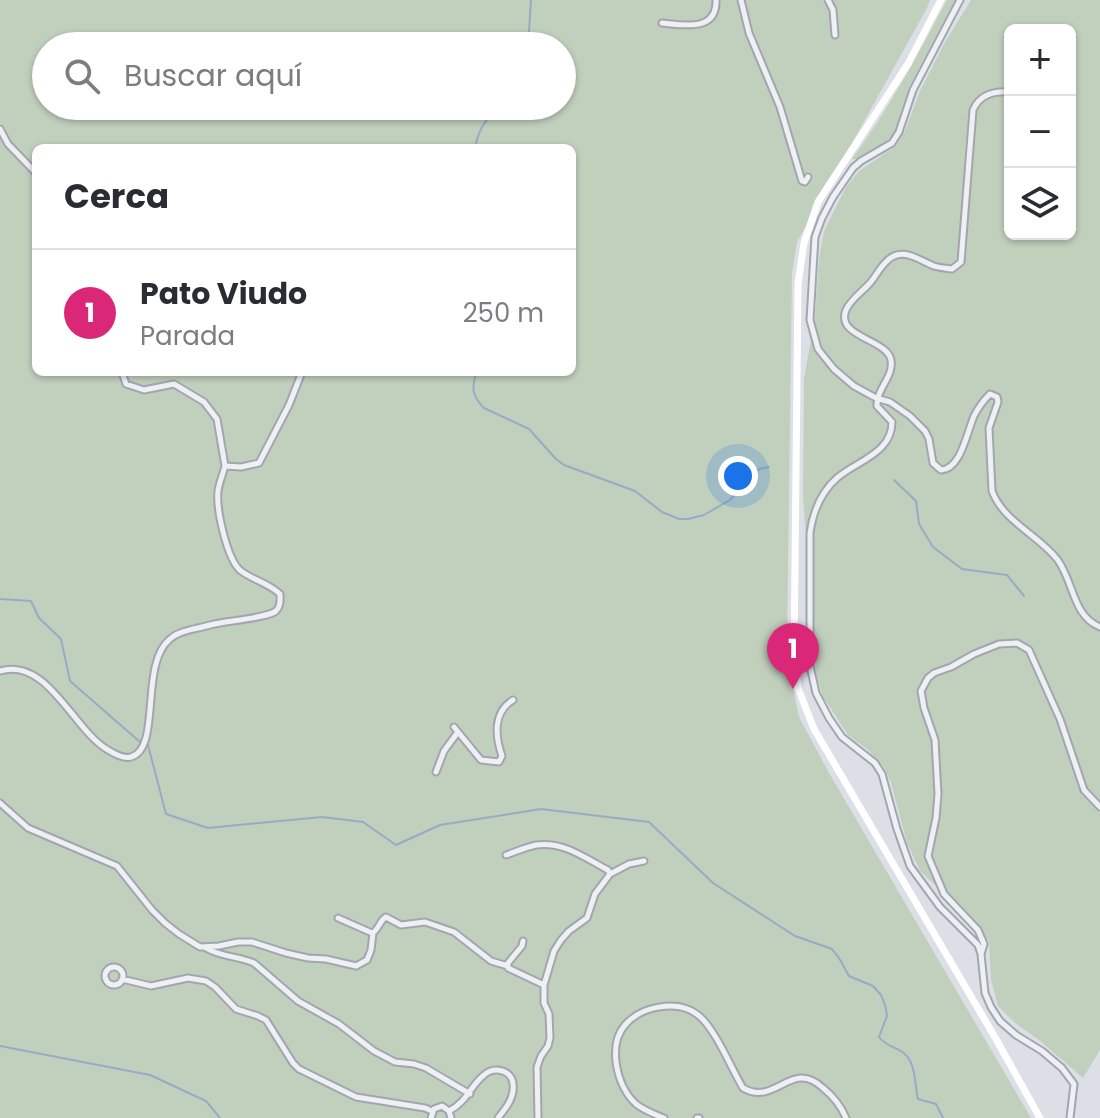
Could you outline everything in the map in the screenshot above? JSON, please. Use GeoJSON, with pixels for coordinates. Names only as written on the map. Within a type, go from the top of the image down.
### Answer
{"type":"FeatureCollection","features":[{"type":"Feature","properties":{"kind":"main road"},"geometry":{"type":"LineString","coordinates":[[941,0],[908,64],[818,202],[804,243],[798,284],[794,657],[798,688],[814,729],[1040,1118]]}},
{"type":"Feature","properties":{"kind":"street"},"geometry":{"type":"LineString","coordinates":[[662,23],[703,23],[713,16],[716,0]]}},
{"type":"Feature","properties":{"kind":"street"},"geometry":{"type":"LineString","coordinates":[[741,0],[749,33],[780,107],[802,181],[805,182],[808,177]]}},
{"type":"Feature","properties":{"kind":"street"},"geometry":{"type":"LineString","coordinates":[[828,0],[833,10],[835,35]]}},
{"type":"Feature","properties":{"kind":"street"},"geometry":{"type":"LineString","coordinates":[[960,0],[913,90],[899,132],[892,143],[853,168],[833,197],[815,237],[810,320],[818,349],[834,369],[854,386],[890,402],[918,424],[929,439],[933,463],[937,468],[944,470],[953,465],[982,402],[990,394],[996,395],[998,400],[989,428],[994,498],[1057,559],[1079,609],[1092,624],[1100,627]]}},
{"type":"Feature","properties":{"kind":"street"},"geometry":{"type":"LineString","coordinates":[[1004,91],[982,97],[973,110],[961,262],[952,269],[939,268],[907,253],[893,256],[845,311],[844,318],[848,325],[860,337],[884,348],[890,355],[890,372],[876,398],[877,406],[892,422],[890,436],[877,452],[836,479],[823,495],[812,520],[810,666],[816,693],[829,718],[842,737],[875,763],[882,774],[910,866],[931,897],[978,945],[985,993],[991,1007],[1000,1021],[1062,1068],[1074,1084],[1070,1118]]}},
{"type":"Feature","properties":{"kind":"street"},"geometry":{"type":"LineString","coordinates":[[0,129],[8,144],[32,169]]}},
{"type":"Feature","properties":{"kind":"street"},"geometry":{"type":"LineString","coordinates":[[0,671],[20,670],[45,683],[56,692],[87,733],[103,747],[126,757],[136,755],[145,742],[149,726],[153,671],[169,639],[184,632],[270,614],[278,609],[280,594],[243,572],[232,559],[217,492],[225,466],[217,419],[204,402],[174,384],[144,390],[126,384],[123,376]]}},
{"type":"Feature","properties":{"kind":"street"},"geometry":{"type":"LineString","coordinates":[[225,466],[241,467],[259,463],[300,376]]}},
{"type":"Feature","properties":{"kind":"street"},"geometry":{"type":"LineString","coordinates":[[981,954],[984,944],[978,930],[944,894],[928,856],[938,794],[935,740],[921,691],[928,678],[999,644],[1017,643],[1029,650],[1060,719],[1084,790],[1100,807]]}},
{"type":"Feature","properties":{"kind":"street"},"geometry":{"type":"LineString","coordinates":[[436,772],[456,730],[481,760],[499,762],[502,756],[497,727],[500,715],[513,700]]}},
{"type":"Feature","properties":{"kind":"street"},"geometry":{"type":"LineString","coordinates":[[0,803],[28,828],[117,866],[152,910],[192,943],[254,963],[298,1001],[339,1024],[374,1051],[395,1062],[426,1068],[470,1094]]}},
{"type":"Feature","properties":{"kind":"street"},"geometry":{"type":"LineString","coordinates":[[506,855],[546,844],[573,851],[610,874]]}},
{"type":"Feature","properties":{"kind":"street"},"geometry":{"type":"LineString","coordinates":[[538,1118],[537,1067],[550,1038],[544,985],[554,951],[569,931],[587,918],[595,894],[610,874],[629,864],[644,861]]}},
{"type":"Feature","properties":{"kind":"street"},"geometry":{"type":"LineString","coordinates":[[205,948],[252,942],[286,953],[356,966],[367,960],[373,933],[386,917],[401,925],[425,922],[454,932],[491,961],[508,966],[544,985]]}},
{"type":"Feature","properties":{"kind":"street"},"geometry":{"type":"LineString","coordinates":[[338,918],[373,933]]}},
{"type":"Feature","properties":{"kind":"street"},"geometry":{"type":"LineString","coordinates":[[508,966],[523,941]]}},
{"type":"Feature","properties":{"kind":"street"},"geometry":{"type":"LineString","coordinates":[[122,979],[151,986],[188,978],[206,981],[236,1009],[266,1020],[299,1069],[356,1097],[425,1108],[432,1115],[436,1108],[442,1106],[450,1114],[486,1073],[507,1072],[513,1081],[513,1094],[498,1118]]}},
{"type":"Feature","properties":{"kind":"street"},"geometry":{"type":"LineString","coordinates":[[664,1118],[649,1113],[630,1097],[619,1078],[616,1049],[624,1026],[636,1016],[665,1006],[683,1007],[707,1023],[743,1088],[762,1094],[805,1077],[818,1082],[833,1096],[846,1118]]}},
{"type":"Feature","properties":{"kind":"green space"},"geometry":{"type":"Polygon","coordinates":[[[0,0],[930,0],[797,242],[792,273],[787,642],[799,717],[1031,1118],[0,1118],[0,0]]]}},
{"type":"Feature","properties":{"kind":"green space"},"geometry":{"type":"Polygon","coordinates":[[[947,0],[955,0],[909,88],[894,134],[885,143],[858,159],[852,159],[891,101],[947,0]]]}},
{"type":"Feature","properties":{"kind":"green space"},"geometry":{"type":"Polygon","coordinates":[[[971,0],[1100,0],[1100,1050],[1083,1078],[998,1006],[991,980],[989,942],[972,919],[920,871],[907,843],[884,767],[848,735],[822,695],[816,673],[803,497],[804,379],[815,317],[824,231],[846,187],[859,171],[896,146],[920,91],[971,0]]]}},
{"type":"Feature","properties":{"kind":"waterway"},"geometry":{"type":"LineString","coordinates":[[529,32],[531,0]]}},
{"type":"Feature","properties":{"kind":"waterway"},"geometry":{"type":"LineString","coordinates":[[476,144],[488,120]]}},
{"type":"Feature","properties":{"kind":"waterway"},"geometry":{"type":"LineString","coordinates":[[476,376],[474,391],[484,408],[529,429],[564,465],[635,491],[662,512],[679,519],[704,515],[730,500],[759,469],[769,467]]}},
{"type":"Feature","properties":{"kind":"waterway"},"geometry":{"type":"LineString","coordinates":[[894,480],[916,501],[919,524],[933,547],[962,569],[1007,575],[1024,596]]}},
{"type":"Feature","properties":{"kind":"waterway"},"geometry":{"type":"LineString","coordinates":[[0,599],[31,601],[39,618],[61,639],[70,681],[140,742]]}},
{"type":"Feature","properties":{"kind":"waterway"},"geometry":{"type":"LineString","coordinates":[[148,745],[166,814],[208,828],[322,817],[363,822],[396,845],[440,825],[541,809],[649,822],[713,883],[795,936],[832,949],[849,976],[873,986],[881,995],[887,1016],[879,1037],[910,1060],[918,1099],[936,1104],[943,1118]]}},
{"type":"Feature","properties":{"kind":"waterway"},"geometry":{"type":"LineString","coordinates":[[0,1046],[150,1075],[206,1101],[220,1118]]}},
{"type":"Feature","properties":{"kind":"place","name":"Pato Viudo"},"geometry":{"type":"Point","coordinates":[793,689]}}]}
